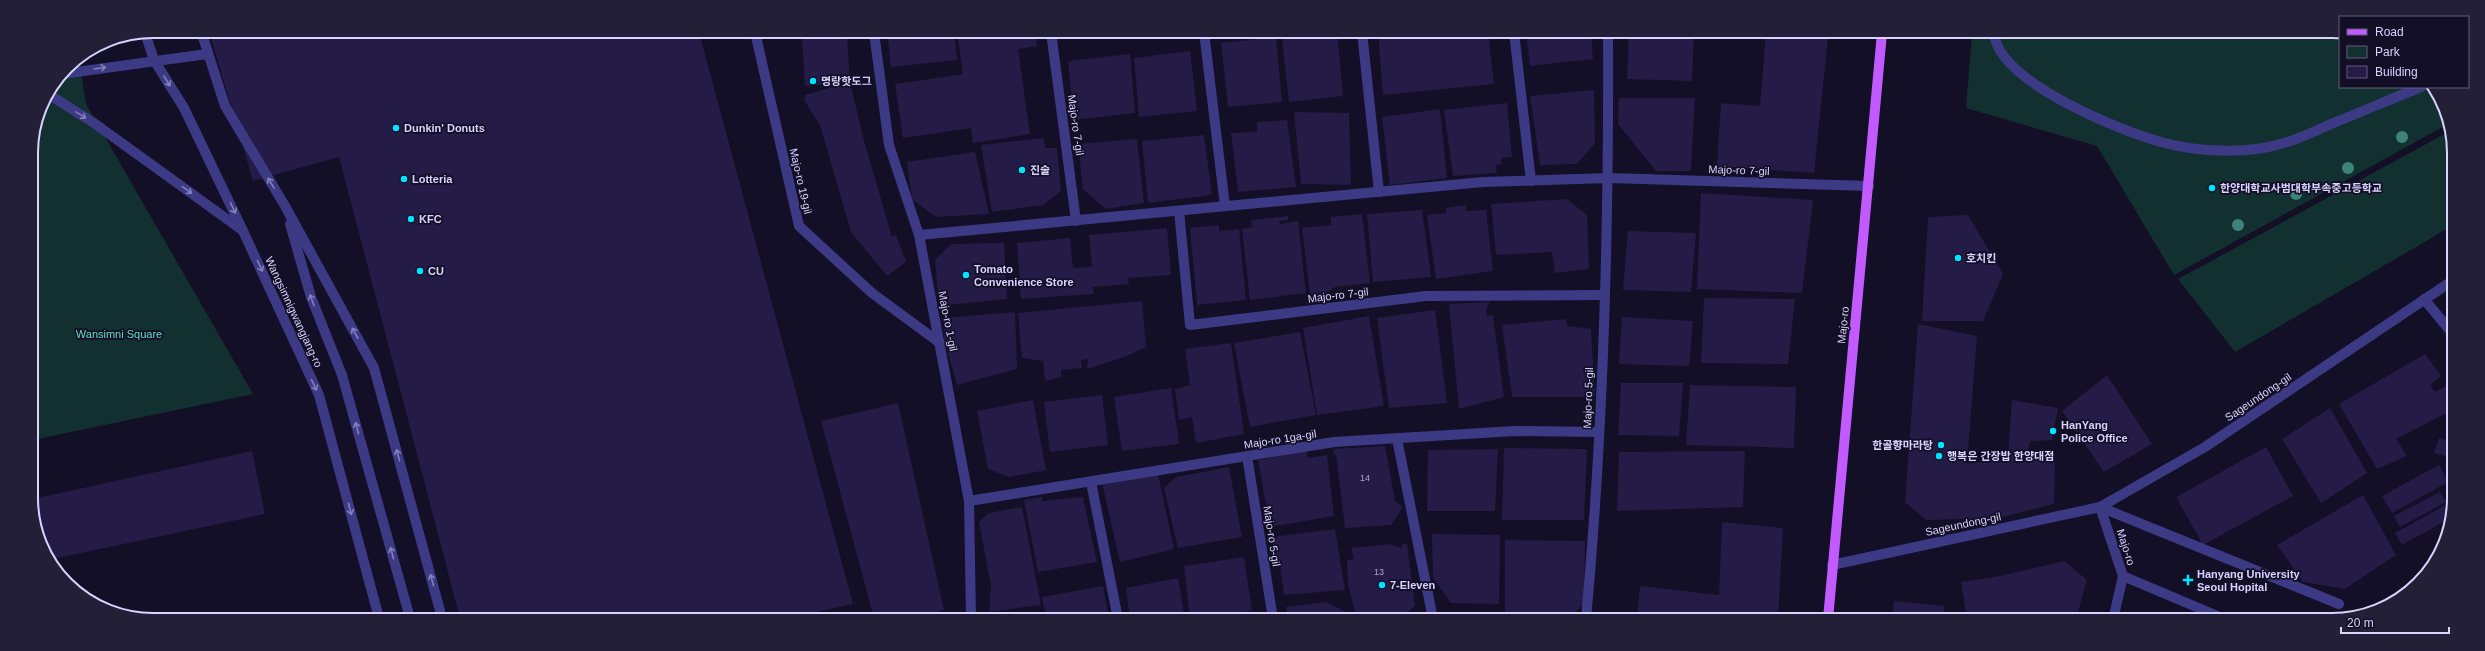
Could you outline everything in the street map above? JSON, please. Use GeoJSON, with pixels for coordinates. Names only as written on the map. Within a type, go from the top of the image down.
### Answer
{"type":"FeatureCollection","features":[{"type":"Feature","properties":{"kind":"main road","name":"Majo-ro"},"geometry":{"type":"LineString","coordinates":[[1828,613],[1882,38]]}},
{"type":"Feature","properties":{"kind":"street","name":"Wangsimnigwangjang-ro"},"geometry":{"type":"LineString","coordinates":[[147,38],[154,60],[184,108],[319,395],[378,613]]}},
{"type":"Feature","properties":{"kind":"street"},"geometry":{"type":"LineString","coordinates":[[202,38],[225,106],[285,206],[374,368],[441,613]]}},
{"type":"Feature","properties":{"kind":"street","name":"Majo-ro 19-gil"},"geometry":{"type":"LineString","coordinates":[[756,38],[798,226],[872,293],[940,343]]}},
{"type":"Feature","properties":{"kind":"street","name":"Majo-ro 1-gil"},"geometry":{"type":"LineString","coordinates":[[875,38],[889,145],[920,235],[969,501],[971,613]]}},
{"type":"Feature","properties":{"kind":"street","name":"Majo-ro 7-gil"},"geometry":{"type":"LineString","coordinates":[[1052,38],[1076,221]]}},
{"type":"Feature","properties":{"kind":"street"},"geometry":{"type":"LineString","coordinates":[[1205,38],[1225,206]]}},
{"type":"Feature","properties":{"kind":"street"},"geometry":{"type":"LineString","coordinates":[[1363,38],[1379,192]]}},
{"type":"Feature","properties":{"kind":"street"},"geometry":{"type":"LineString","coordinates":[[1515,38],[1531,181]]}},
{"type":"Feature","properties":{"kind":"street"},"geometry":{"type":"LineString","coordinates":[[1608,38],[1609,178]]}},
{"type":"Feature","properties":{"kind":"street"},"geometry":{"type":"LineString","coordinates":[[1994,38],[2007,60],[2050,95],[2077,108],[2161,142],[2193,148],[2241,150],[2282,145],[2419,88]]}},
{"type":"Feature","properties":{"kind":"street"},"geometry":{"type":"LineString","coordinates":[[71,73],[154,60],[207,54]]}},
{"type":"Feature","properties":{"kind":"street"},"geometry":{"type":"LineString","coordinates":[[52,97],[94,123],[243,231]]}},
{"type":"Feature","properties":{"kind":"street","name":"Majo-ro 7-gil"},"geometry":{"type":"LineString","coordinates":[[920,235],[1483,182],[1609,178],[1869,186]]}},
{"type":"Feature","properties":{"kind":"street","name":"Majo-ro 5-gil"},"geometry":{"type":"LineString","coordinates":[[1587,613],[1595,521],[1609,178]]}},
{"type":"Feature","properties":{"kind":"street"},"geometry":{"type":"LineString","coordinates":[[285,206],[311,298],[342,375],[409,613]]}},
{"type":"Feature","properties":{"kind":"street","name":"Majo-ro 7-gil"},"geometry":{"type":"LineString","coordinates":[[1179,210],[1190,325],[1426,296],[1604,295]]}},
{"type":"Feature","properties":{"kind":"street","name":"Sageundong-gil"},"geometry":{"type":"LineString","coordinates":[[1832,565],[2100,507],[2205,447],[2447,284]]}},
{"type":"Feature","properties":{"kind":"street"},"geometry":{"type":"LineString","coordinates":[[2424,299],[2447,327]]}},
{"type":"Feature","properties":{"kind":"street","name":"Majo-ro 1ga-gil"},"geometry":{"type":"LineString","coordinates":[[969,501],[1334,442],[1515,431],[1598,432]]}},
{"type":"Feature","properties":{"kind":"street"},"geometry":{"type":"LineString","coordinates":[[1397,439],[1432,613]]}},
{"type":"Feature","properties":{"kind":"street","name":"Majo-ro 5-gil"},"geometry":{"type":"LineString","coordinates":[[1247,456],[1272,613]]}},
{"type":"Feature","properties":{"kind":"street"},"geometry":{"type":"LineString","coordinates":[[1092,482],[1117,613]]}},
{"type":"Feature","properties":{"kind":"street"},"geometry":{"type":"LineString","coordinates":[[2100,507],[2338,604]]}},
{"type":"Feature","properties":{"kind":"street","name":"Majo-ro"},"geometry":{"type":"LineString","coordinates":[[2100,507],[2123,576],[2115,613]]}},
{"type":"Feature","properties":{"kind":"street"},"geometry":{"type":"LineString","coordinates":[[2123,576],[2210,613]]}},
{"type":"Feature","properties":{"kind":"green space"},"geometry":{"type":"Polygon","coordinates":[[[1972,38],[2332,38],[2339,38],[2339,88],[2427,88],[2435,102],[2444,126],[2174,275],[2097,146],[1966,108],[1972,38]]]}},
{"type":"Feature","properties":{"kind":"green space","name":"Wansimni Square"},"geometry":{"type":"Polygon","coordinates":[[[80,65],[86,104],[253,394],[38,439],[38,145],[42,123],[53,95],[67,77],[80,65]]]}},
{"type":"Feature","properties":{"kind":"green space"},"geometry":{"type":"Polygon","coordinates":[[[2445,134],[2447,153],[2447,229],[2235,352],[2178,279],[2445,134]]]}},
{"type":"Feature","properties":{"kind":"building"},"geometry":{"type":"Polygon","coordinates":[[[211,38],[701,38],[853,604],[811,613],[459,613],[339,157],[253,181],[211,38]]]}},
{"type":"Feature","properties":{"kind":"building"},"geometry":{"type":"Polygon","coordinates":[[[847,38],[850,82],[805,86],[802,39],[847,38]]]}},
{"type":"Feature","properties":{"kind":"building"},"geometry":{"type":"Polygon","coordinates":[[[888,38],[955,38],[957,60],[891,67],[888,38]]]}},
{"type":"Feature","properties":{"kind":"building"},"geometry":{"type":"Polygon","coordinates":[[[958,38],[1036,38],[1037,46],[1018,49],[1030,134],[973,143],[971,128],[903,138],[895,84],[963,74],[958,38]]]}},
{"type":"Feature","properties":{"kind":"building"},"geometry":{"type":"Polygon","coordinates":[[[1276,38],[1282,102],[1228,107],[1221,43],[1276,38]]]}},
{"type":"Feature","properties":{"kind":"building"},"geometry":{"type":"Polygon","coordinates":[[[1282,38],[1338,38],[1343,96],[1289,102],[1282,38]]]}},
{"type":"Feature","properties":{"kind":"building"},"geometry":{"type":"Polygon","coordinates":[[[1378,38],[1489,38],[1494,84],[1383,95],[1378,38]]]}},
{"type":"Feature","properties":{"kind":"building"},"geometry":{"type":"Polygon","coordinates":[[[1527,38],[1591,38],[1593,59],[1530,66],[1527,38]]]}},
{"type":"Feature","properties":{"kind":"building"},"geometry":{"type":"Polygon","coordinates":[[[1629,38],[1694,38],[1692,81],[1627,79],[1629,38]]]}},
{"type":"Feature","properties":{"kind":"building"},"geometry":{"type":"Polygon","coordinates":[[[1766,38],[1828,38],[1814,173],[1717,166],[1721,103],[1760,106],[1766,38]]]}},
{"type":"Feature","properties":{"kind":"building"},"geometry":{"type":"Polygon","coordinates":[[[1190,51],[1197,111],[1139,117],[1134,58],[1190,51]]]}},
{"type":"Feature","properties":{"kind":"building"},"geometry":{"type":"Polygon","coordinates":[[[1130,54],[1135,113],[1074,120],[1068,61],[1130,54]]]}},
{"type":"Feature","properties":{"kind":"building"},"geometry":{"type":"Polygon","coordinates":[[[850,82],[863,137],[892,237],[896,235],[906,262],[887,276],[851,232],[820,125],[804,100],[805,95],[850,82]]]}},
{"type":"Feature","properties":{"kind":"building"},"geometry":{"type":"Polygon","coordinates":[[[1594,90],[1595,143],[1577,164],[1540,165],[1530,96],[1594,90]]]}},
{"type":"Feature","properties":{"kind":"building"},"geometry":{"type":"Polygon","coordinates":[[[1619,98],[1695,98],[1691,171],[1656,171],[1618,124],[1619,98]]]}},
{"type":"Feature","properties":{"kind":"building"},"geometry":{"type":"Polygon","coordinates":[[[1507,103],[1512,157],[1501,158],[1502,164],[1496,165],[1497,173],[1453,176],[1444,110],[1507,103]]]}},
{"type":"Feature","properties":{"kind":"building"},"geometry":{"type":"Polygon","coordinates":[[[1440,109],[1447,178],[1390,185],[1382,117],[1440,109]]]}},
{"type":"Feature","properties":{"kind":"building"},"geometry":{"type":"Polygon","coordinates":[[[1294,112],[1349,113],[1351,185],[1301,184],[1294,112]]]}},
{"type":"Feature","properties":{"kind":"building"},"geometry":{"type":"Polygon","coordinates":[[[1287,120],[1296,187],[1238,192],[1231,133],[1257,132],[1257,122],[1287,120]]]}},
{"type":"Feature","properties":{"kind":"building"},"geometry":{"type":"Polygon","coordinates":[[[1204,135],[1212,195],[1148,203],[1142,141],[1204,135]]]}},
{"type":"Feature","properties":{"kind":"building","name":"진술"},"geometry":{"type":"Polygon","coordinates":[[[1044,138],[1045,148],[1057,148],[1061,191],[1043,205],[992,212],[981,145],[1044,138]]]}},
{"type":"Feature","properties":{"kind":"building"},"geometry":{"type":"Polygon","coordinates":[[[1137,139],[1144,203],[1106,209],[1083,189],[1078,144],[1137,139]]]}},
{"type":"Feature","properties":{"kind":"building"},"geometry":{"type":"Polygon","coordinates":[[[975,152],[989,214],[936,217],[912,199],[907,162],[975,152]]]}},
{"type":"Feature","properties":{"kind":"building"},"geometry":{"type":"Polygon","coordinates":[[[1701,193],[1813,200],[1802,293],[1697,289],[1701,193]]]}},
{"type":"Feature","properties":{"kind":"building"},"geometry":{"type":"Polygon","coordinates":[[[1567,199],[1587,215],[1589,269],[1555,273],[1552,252],[1496,255],[1491,204],[1567,199]]]}},
{"type":"Feature","properties":{"kind":"building"},"geometry":{"type":"Polygon","coordinates":[[[1466,205],[1466,211],[1486,210],[1493,271],[1436,279],[1427,215],[1446,213],[1446,208],[1466,205]]]}},
{"type":"Feature","properties":{"kind":"building"},"geometry":{"type":"Polygon","coordinates":[[[1422,210],[1431,277],[1373,282],[1367,214],[1422,210]]]}},
{"type":"Feature","properties":{"kind":"building"},"geometry":{"type":"Polygon","coordinates":[[[1362,214],[1370,283],[1335,287],[1326,293],[1310,295],[1302,228],[1331,225],[1331,217],[1362,214]]]}},
{"type":"Feature","properties":{"kind":"building"},"geometry":{"type":"Polygon","coordinates":[[[1968,215],[2003,274],[1983,321],[1922,321],[1928,217],[1968,215]]]}},
{"type":"Feature","properties":{"kind":"building"},"geometry":{"type":"Polygon","coordinates":[[[1288,216],[1288,220],[1279,221],[1280,224],[1298,221],[1306,293],[1250,300],[1242,229],[1252,227],[1251,220],[1288,216]]]}},
{"type":"Feature","properties":{"kind":"building"},"geometry":{"type":"Polygon","coordinates":[[[1219,225],[1219,231],[1239,229],[1246,300],[1197,305],[1190,228],[1219,225]]]}},
{"type":"Feature","properties":{"kind":"building"},"geometry":{"type":"Polygon","coordinates":[[[1167,228],[1171,275],[1128,278],[1129,284],[1093,287],[1094,294],[1021,299],[1017,243],[1070,238],[1073,268],[1092,267],[1089,235],[1167,228]]]}},
{"type":"Feature","properties":{"kind":"building"},"geometry":{"type":"Polygon","coordinates":[[[1628,231],[1696,233],[1691,292],[1623,290],[1628,231]]]}},
{"type":"Feature","properties":{"kind":"building"},"geometry":{"type":"Polygon","coordinates":[[[1004,243],[1007,299],[939,306],[935,260],[951,244],[1004,243]]]}},
{"type":"Feature","properties":{"kind":"building"},"geometry":{"type":"Polygon","coordinates":[[[1704,298],[1795,299],[1788,364],[1701,363],[1704,298]]]}},
{"type":"Feature","properties":{"kind":"building"},"geometry":{"type":"Polygon","coordinates":[[[1142,301],[1146,347],[1127,356],[1087,369],[1088,359],[1081,360],[1082,368],[1061,370],[1061,377],[1045,381],[1043,361],[1022,358],[1018,313],[1142,301]]]}},
{"type":"Feature","properties":{"kind":"building"},"geometry":{"type":"Polygon","coordinates":[[[1490,302],[1486,310],[1487,316],[1493,315],[1504,397],[1459,409],[1449,304],[1490,302]]]}},
{"type":"Feature","properties":{"kind":"building"},"geometry":{"type":"Polygon","coordinates":[[[1435,310],[1447,403],[1389,408],[1377,318],[1435,310]]]}},
{"type":"Feature","properties":{"kind":"building"},"geometry":{"type":"Polygon","coordinates":[[[1015,312],[1017,369],[957,385],[944,338],[943,318],[1015,312]]]}},
{"type":"Feature","properties":{"kind":"building"},"geometry":{"type":"Polygon","coordinates":[[[1369,316],[1384,406],[1317,415],[1303,328],[1369,316]]]}},
{"type":"Feature","properties":{"kind":"building"},"geometry":{"type":"Polygon","coordinates":[[[1622,317],[1693,321],[1689,366],[1619,364],[1622,317]]]}},
{"type":"Feature","properties":{"kind":"building"},"geometry":{"type":"Polygon","coordinates":[[[1566,319],[1567,326],[1591,329],[1595,397],[1512,397],[1502,325],[1566,319]]]}},
{"type":"Feature","properties":{"kind":"building"},"geometry":{"type":"Polygon","coordinates":[[[1918,324],[1977,336],[1967,464],[2008,458],[2012,400],[2058,408],[2052,440],[2030,441],[2026,456],[2055,461],[2054,504],[1999,518],[1926,520],[1905,502],[1918,324]]]}},
{"type":"Feature","properties":{"kind":"building"},"geometry":{"type":"Polygon","coordinates":[[[1300,332],[1316,415],[1250,427],[1234,343],[1300,332]]]}},
{"type":"Feature","properties":{"kind":"building"},"geometry":{"type":"Polygon","coordinates":[[[1231,343],[1244,434],[1196,443],[1192,417],[1179,420],[1175,389],[1190,385],[1185,349],[1231,343]]]}},
{"type":"Feature","properties":{"kind":"building"},"geometry":{"type":"Polygon","coordinates":[[[2425,354],[2441,376],[2430,385],[2435,392],[2446,386],[2447,387],[2447,413],[2396,439],[2407,456],[2377,469],[2339,404],[2425,354]]]}},
{"type":"Feature","properties":{"kind":"building"},"geometry":{"type":"Polygon","coordinates":[[[2107,375],[2152,444],[2104,472],[2062,411],[2107,375]]]}},
{"type":"Feature","properties":{"kind":"building"},"geometry":{"type":"Polygon","coordinates":[[[1621,383],[1683,383],[1679,436],[1618,435],[1621,383]]]}},
{"type":"Feature","properties":{"kind":"building"},"geometry":{"type":"Polygon","coordinates":[[[1690,385],[1796,387],[1794,448],[1686,445],[1690,385]]]}},
{"type":"Feature","properties":{"kind":"building"},"geometry":{"type":"Polygon","coordinates":[[[1171,388],[1179,444],[1122,451],[1114,397],[1171,388]]]}},
{"type":"Feature","properties":{"kind":"building"},"geometry":{"type":"Polygon","coordinates":[[[1102,395],[1108,445],[1050,452],[1044,402],[1102,395]]]}},
{"type":"Feature","properties":{"kind":"building"},"geometry":{"type":"Polygon","coordinates":[[[1033,400],[1046,470],[1009,477],[988,469],[977,411],[1033,400]]]}},
{"type":"Feature","properties":{"kind":"building"},"geometry":{"type":"Polygon","coordinates":[[[898,403],[944,610],[934,613],[873,613],[821,421],[898,403]]]}},
{"type":"Feature","properties":{"kind":"building"},"geometry":{"type":"Polygon","coordinates":[[[2330,408],[2367,473],[2321,503],[2282,439],[2330,408]]]}},
{"type":"Feature","properties":{"kind":"building"},"geometry":{"type":"Polygon","coordinates":[[[2439,438],[2447,441],[2447,457],[2434,453],[2439,438]]]}},
{"type":"Feature","properties":{"kind":"building"},"geometry":{"type":"Polygon","coordinates":[[[1385,446],[1395,501],[1403,507],[1391,525],[1345,528],[1336,454],[1334,455],[1333,449],[1385,446]]]}},
{"type":"Feature","properties":{"kind":"building"},"geometry":{"type":"Polygon","coordinates":[[[2266,447],[2293,496],[2203,545],[2176,497],[2266,447]]]}},
{"type":"Feature","properties":{"kind":"building"},"geometry":{"type":"Polygon","coordinates":[[[1504,448],[1587,449],[1584,520],[1502,520],[1504,448]]]}},
{"type":"Feature","properties":{"kind":"building"},"geometry":{"type":"Polygon","coordinates":[[[1498,449],[1495,511],[1427,511],[1428,450],[1498,449]]]}},
{"type":"Feature","properties":{"kind":"building"},"geometry":{"type":"Polygon","coordinates":[[[252,451],[265,514],[55,559],[42,528],[38,498],[252,451]]]}},
{"type":"Feature","properties":{"kind":"building"},"geometry":{"type":"Polygon","coordinates":[[[1307,451],[1308,458],[1327,455],[1334,516],[1270,527],[1258,460],[1307,451]]]}},
{"type":"Feature","properties":{"kind":"building"},"geometry":{"type":"Polygon","coordinates":[[[1745,451],[1743,507],[1617,511],[1619,452],[1745,451]]]}},
{"type":"Feature","properties":{"kind":"building"},"geometry":{"type":"Polygon","coordinates":[[[2439,465],[2447,480],[2447,483],[2392,513],[2382,496],[2439,465]]]}},
{"type":"Feature","properties":{"kind":"building"},"geometry":{"type":"Polygon","coordinates":[[[1229,467],[1242,537],[1178,548],[1164,488],[1176,477],[1229,467]]]}},
{"type":"Feature","properties":{"kind":"building"},"geometry":{"type":"Polygon","coordinates":[[[1158,474],[1174,549],[1120,562],[1102,483],[1158,474]]]}},
{"type":"Feature","properties":{"kind":"building"},"geometry":{"type":"Polygon","coordinates":[[[2440,492],[2446,502],[2400,527],[2394,516],[2440,492]]]}},
{"type":"Feature","properties":{"kind":"building"},"geometry":{"type":"Polygon","coordinates":[[[2363,495],[2396,555],[2345,589],[2303,582],[2277,545],[2363,495]]]}},
{"type":"Feature","properties":{"kind":"building"},"geometry":{"type":"Polygon","coordinates":[[[1042,497],[1042,501],[1083,497],[1097,562],[1038,572],[1024,500],[1042,497]]]}},
{"type":"Feature","properties":{"kind":"building"},"geometry":{"type":"Polygon","coordinates":[[[2444,506],[2446,510],[2445,522],[2402,545],[2395,533],[2444,506]]]}},
{"type":"Feature","properties":{"kind":"building"},"geometry":{"type":"Polygon","coordinates":[[[1022,507],[1041,605],[989,612],[991,587],[979,522],[989,513],[1022,507]]]}},
{"type":"Feature","properties":{"kind":"building"},"geometry":{"type":"Polygon","coordinates":[[[1722,522],[1783,528],[1778,613],[1638,613],[1640,586],[1719,595],[1722,522]]]}},
{"type":"Feature","properties":{"kind":"building"},"geometry":{"type":"Polygon","coordinates":[[[1335,529],[1345,590],[1284,595],[1280,563],[1276,564],[1272,537],[1335,529]]]}},
{"type":"Feature","properties":{"kind":"building"},"geometry":{"type":"Polygon","coordinates":[[[1432,534],[1500,535],[1499,604],[1451,603],[1433,578],[1432,534]]]}},
{"type":"Feature","properties":{"kind":"building"},"geometry":{"type":"Polygon","coordinates":[[[1505,540],[1585,541],[1584,603],[1575,613],[1505,612],[1505,540]]]}},
{"type":"Feature","properties":{"kind":"building"},"geometry":{"type":"Polygon","coordinates":[[[1390,544],[1401,548],[1403,544],[1407,544],[1415,606],[1407,613],[1355,613],[1348,584],[1347,560],[1354,559],[1351,548],[1390,544]]]}},
{"type":"Feature","properties":{"kind":"building"},"geometry":{"type":"Polygon","coordinates":[[[1244,557],[1252,611],[1236,613],[1189,613],[1184,566],[1244,557]]]}},
{"type":"Feature","properties":{"kind":"building"},"geometry":{"type":"Polygon","coordinates":[[[2064,561],[2087,580],[2078,613],[1966,613],[1961,582],[2000,576],[2064,561]]]}},
{"type":"Feature","properties":{"kind":"building"},"geometry":{"type":"Polygon","coordinates":[[[1178,578],[1184,613],[1129,613],[1126,588],[1178,578]]]}},
{"type":"Feature","properties":{"kind":"building"},"geometry":{"type":"Polygon","coordinates":[[[1103,586],[1108,613],[1045,613],[1042,597],[1103,586]]]}},
{"type":"Feature","properties":{"kind":"building"},"geometry":{"type":"Polygon","coordinates":[[[1894,601],[1945,606],[1944,613],[1893,613],[1894,601]]]}},
{"type":"Feature","properties":{"kind":"building"},"geometry":{"type":"Polygon","coordinates":[[[1327,602],[1348,613],[1286,613],[1286,607],[1327,602]]]}},
{"type":"Feature","properties":{"kind":"place","name":"명랑핫도그"},"geometry":{"type":"Point","coordinates":[813,81]}},
{"type":"Feature","properties":{"kind":"place","name":"Dunkin' Donuts"},"geometry":{"type":"Point","coordinates":[396,128]}},
{"type":"Feature","properties":{"kind":"place","name":"진술"},"geometry":{"type":"Point","coordinates":[1022,170]}},
{"type":"Feature","properties":{"kind":"place","name":"Lotteria"},"geometry":{"type":"Point","coordinates":[404,179]}},
{"type":"Feature","properties":{"kind":"place","name":"한양대학교사범대학부속중고등학교"},"geometry":{"type":"Point","coordinates":[2212,188]}},
{"type":"Feature","properties":{"kind":"place","name":"KFC"},"geometry":{"type":"Point","coordinates":[411,219]}},
{"type":"Feature","properties":{"kind":"place","name":"호치킨"},"geometry":{"type":"Point","coordinates":[1958,258]}},
{"type":"Feature","properties":{"kind":"place","name":"CU"},"geometry":{"type":"Point","coordinates":[420,271]}},
{"type":"Feature","properties":{"kind":"place","name":"Tomato Convenience Store"},"geometry":{"type":"Point","coordinates":[966,275]}},
{"type":"Feature","properties":{"kind":"place","name":"HanYang Police Office"},"geometry":{"type":"Point","coordinates":[2053,431]}},
{"type":"Feature","properties":{"kind":"place","name":"한골향마라탕"},"geometry":{"type":"Point","coordinates":[1941,445]}},
{"type":"Feature","properties":{"kind":"place","name":"행복은 간장밥 한양대점"},"geometry":{"type":"Point","coordinates":[1939,456]}},
{"type":"Feature","properties":{"kind":"place","name":"Hanyang University Seoul Hopital"},"geometry":{"type":"Point","coordinates":[2188,580]}},
{"type":"Feature","properties":{"kind":"place","name":"7-Eleven"},"geometry":{"type":"Point","coordinates":[1382,585]}}]}
